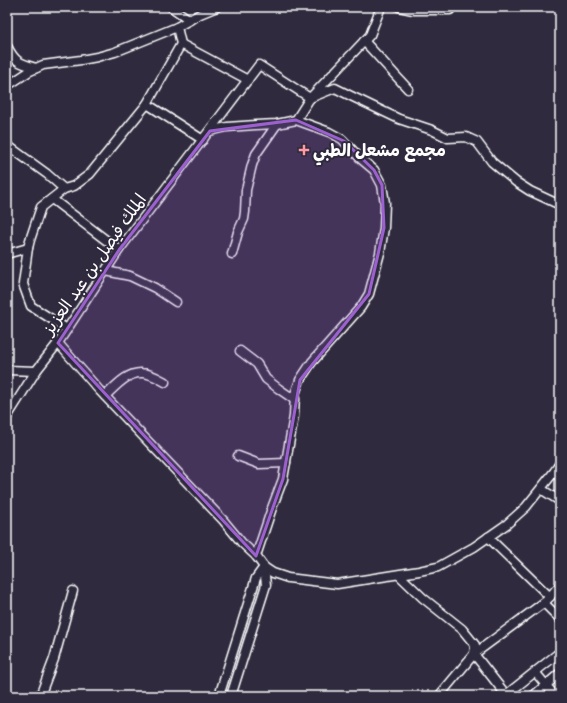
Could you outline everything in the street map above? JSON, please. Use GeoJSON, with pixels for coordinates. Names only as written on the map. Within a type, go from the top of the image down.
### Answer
{"type":"FeatureCollection","features":[{"type":"Feature","properties":{"kind":"street"},"geometry":{"type":"LineString","coordinates":[[171,7],[190,20]]}},
{"type":"Feature","properties":{"kind":"street"},"geometry":{"type":"LineString","coordinates":[[7,86],[43,65],[98,57],[177,27],[200,14],[217,7]]}},
{"type":"Feature","properties":{"kind":"street"},"geometry":{"type":"LineString","coordinates":[[296,120],[310,98],[370,35],[381,7]]}},
{"type":"Feature","properties":{"kind":"street"},"geometry":{"type":"LineString","coordinates":[[399,7],[414,10],[450,10],[451,7]]}},
{"type":"Feature","properties":{"kind":"street"},"geometry":{"type":"LineString","coordinates":[[67,329],[31,306],[24,284],[28,248],[41,207],[64,189],[74,186],[90,174],[147,104],[181,44],[177,27]]}},
{"type":"Feature","properties":{"kind":"street"},"geometry":{"type":"LineString","coordinates":[[364,41],[408,89]]}},
{"type":"Feature","properties":{"kind":"street"},"geometry":{"type":"LineString","coordinates":[[181,44],[248,80]]}},
{"type":"Feature","properties":{"kind":"street"},"geometry":{"type":"LineString","coordinates":[[7,46],[11,54],[20,63],[36,68]]}},
{"type":"Feature","properties":{"kind":"street","name":"الملك فيصل بن عبد العزيز"},"geometry":{"type":"LineString","coordinates":[[7,417],[36,371],[58,343],[119,250],[259,65],[310,98]]}},
{"type":"Feature","properties":{"kind":"street"},"geometry":{"type":"LineString","coordinates":[[310,98],[335,88],[399,119],[432,130],[448,138],[466,137],[477,142],[492,162],[516,182],[530,191],[560,205]]}},
{"type":"Feature","properties":{"kind":"street"},"geometry":{"type":"LineString","coordinates":[[147,104],[203,140]]}},
{"type":"Feature","properties":{"kind":"street"},"geometry":{"type":"LineString","coordinates":[[210,131],[227,127],[277,124],[296,120],[329,132],[344,141],[374,170],[382,185],[385,203],[384,228],[380,253],[369,294],[361,307],[312,362],[300,380],[295,394],[294,416],[283,479],[256,556]]}},
{"type":"Feature","properties":{"kind":"street"},"geometry":{"type":"LineString","coordinates":[[232,254],[238,232],[244,220],[246,190],[252,165],[256,154],[277,124]]}},
{"type":"Feature","properties":{"kind":"street"},"geometry":{"type":"LineString","coordinates":[[7,145],[47,174],[64,189]]}},
{"type":"Feature","properties":{"kind":"street"},"geometry":{"type":"LineString","coordinates":[[52,199],[119,250]]}},
{"type":"Feature","properties":{"kind":"street"},"geometry":{"type":"LineString","coordinates":[[7,255],[28,248]]}},
{"type":"Feature","properties":{"kind":"street"},"geometry":{"type":"LineString","coordinates":[[106,271],[130,276],[155,288],[176,302]]}},
{"type":"Feature","properties":{"kind":"street"},"geometry":{"type":"LineString","coordinates":[[58,343],[105,396],[223,520],[242,543],[256,556],[264,567],[273,573],[288,578],[337,584],[399,575],[438,567],[474,547],[507,524],[526,507],[560,463]]}},
{"type":"Feature","properties":{"kind":"street"},"geometry":{"type":"LineString","coordinates":[[240,351],[257,364],[266,379],[295,400]]}},
{"type":"Feature","properties":{"kind":"street"},"geometry":{"type":"LineString","coordinates":[[7,370],[36,371]]}},
{"type":"Feature","properties":{"kind":"street"},"geometry":{"type":"LineString","coordinates":[[105,396],[118,384],[135,374],[142,373],[150,375],[165,382]]}},
{"type":"Feature","properties":{"kind":"street"},"geometry":{"type":"LineString","coordinates":[[238,456],[259,464],[286,463]]}},
{"type":"Feature","properties":{"kind":"street"},"geometry":{"type":"LineString","coordinates":[[541,489],[560,501]]}},
{"type":"Feature","properties":{"kind":"street"},"geometry":{"type":"LineString","coordinates":[[488,537],[547,600],[560,619]]}},
{"type":"Feature","properties":{"kind":"street"},"geometry":{"type":"LineString","coordinates":[[219,696],[256,578],[264,567]]}},
{"type":"Feature","properties":{"kind":"street"},"geometry":{"type":"LineString","coordinates":[[231,696],[266,585],[264,567]]}},
{"type":"Feature","properties":{"kind":"street"},"geometry":{"type":"LineString","coordinates":[[399,575],[423,598],[462,629],[475,645],[474,654],[506,696],[560,652]]}},
{"type":"Feature","properties":{"kind":"street"},"geometry":{"type":"LineString","coordinates":[[439,696],[474,654],[547,600],[560,585]]}},
{"type":"Feature","properties":{"kind":"street"},"geometry":{"type":"LineString","coordinates":[[40,696],[54,659],[73,591]]}},
{"type":"Feature","properties":{"kind":"street"},"geometry":{"type":"LineString","coordinates":[[535,672],[555,696]]}},
{"type":"Feature","properties":{"kind":"street"},"geometry":{"type":"LineString","coordinates":[[533,696],[560,673]]}},
{"type":"Feature","properties":{"kind":"highlighted area"},"geometry":{"type":"Polygon","coordinates":[[[296,120],[344,141],[374,170],[382,185],[384,228],[369,294],[300,380],[283,479],[256,556],[58,343],[119,250],[210,131],[296,120]]]}},
{"type":"Feature","properties":{"kind":"place","name":"مجمع مشعل الطبي"},"geometry":{"type":"Point","coordinates":[304,150]}}]}
